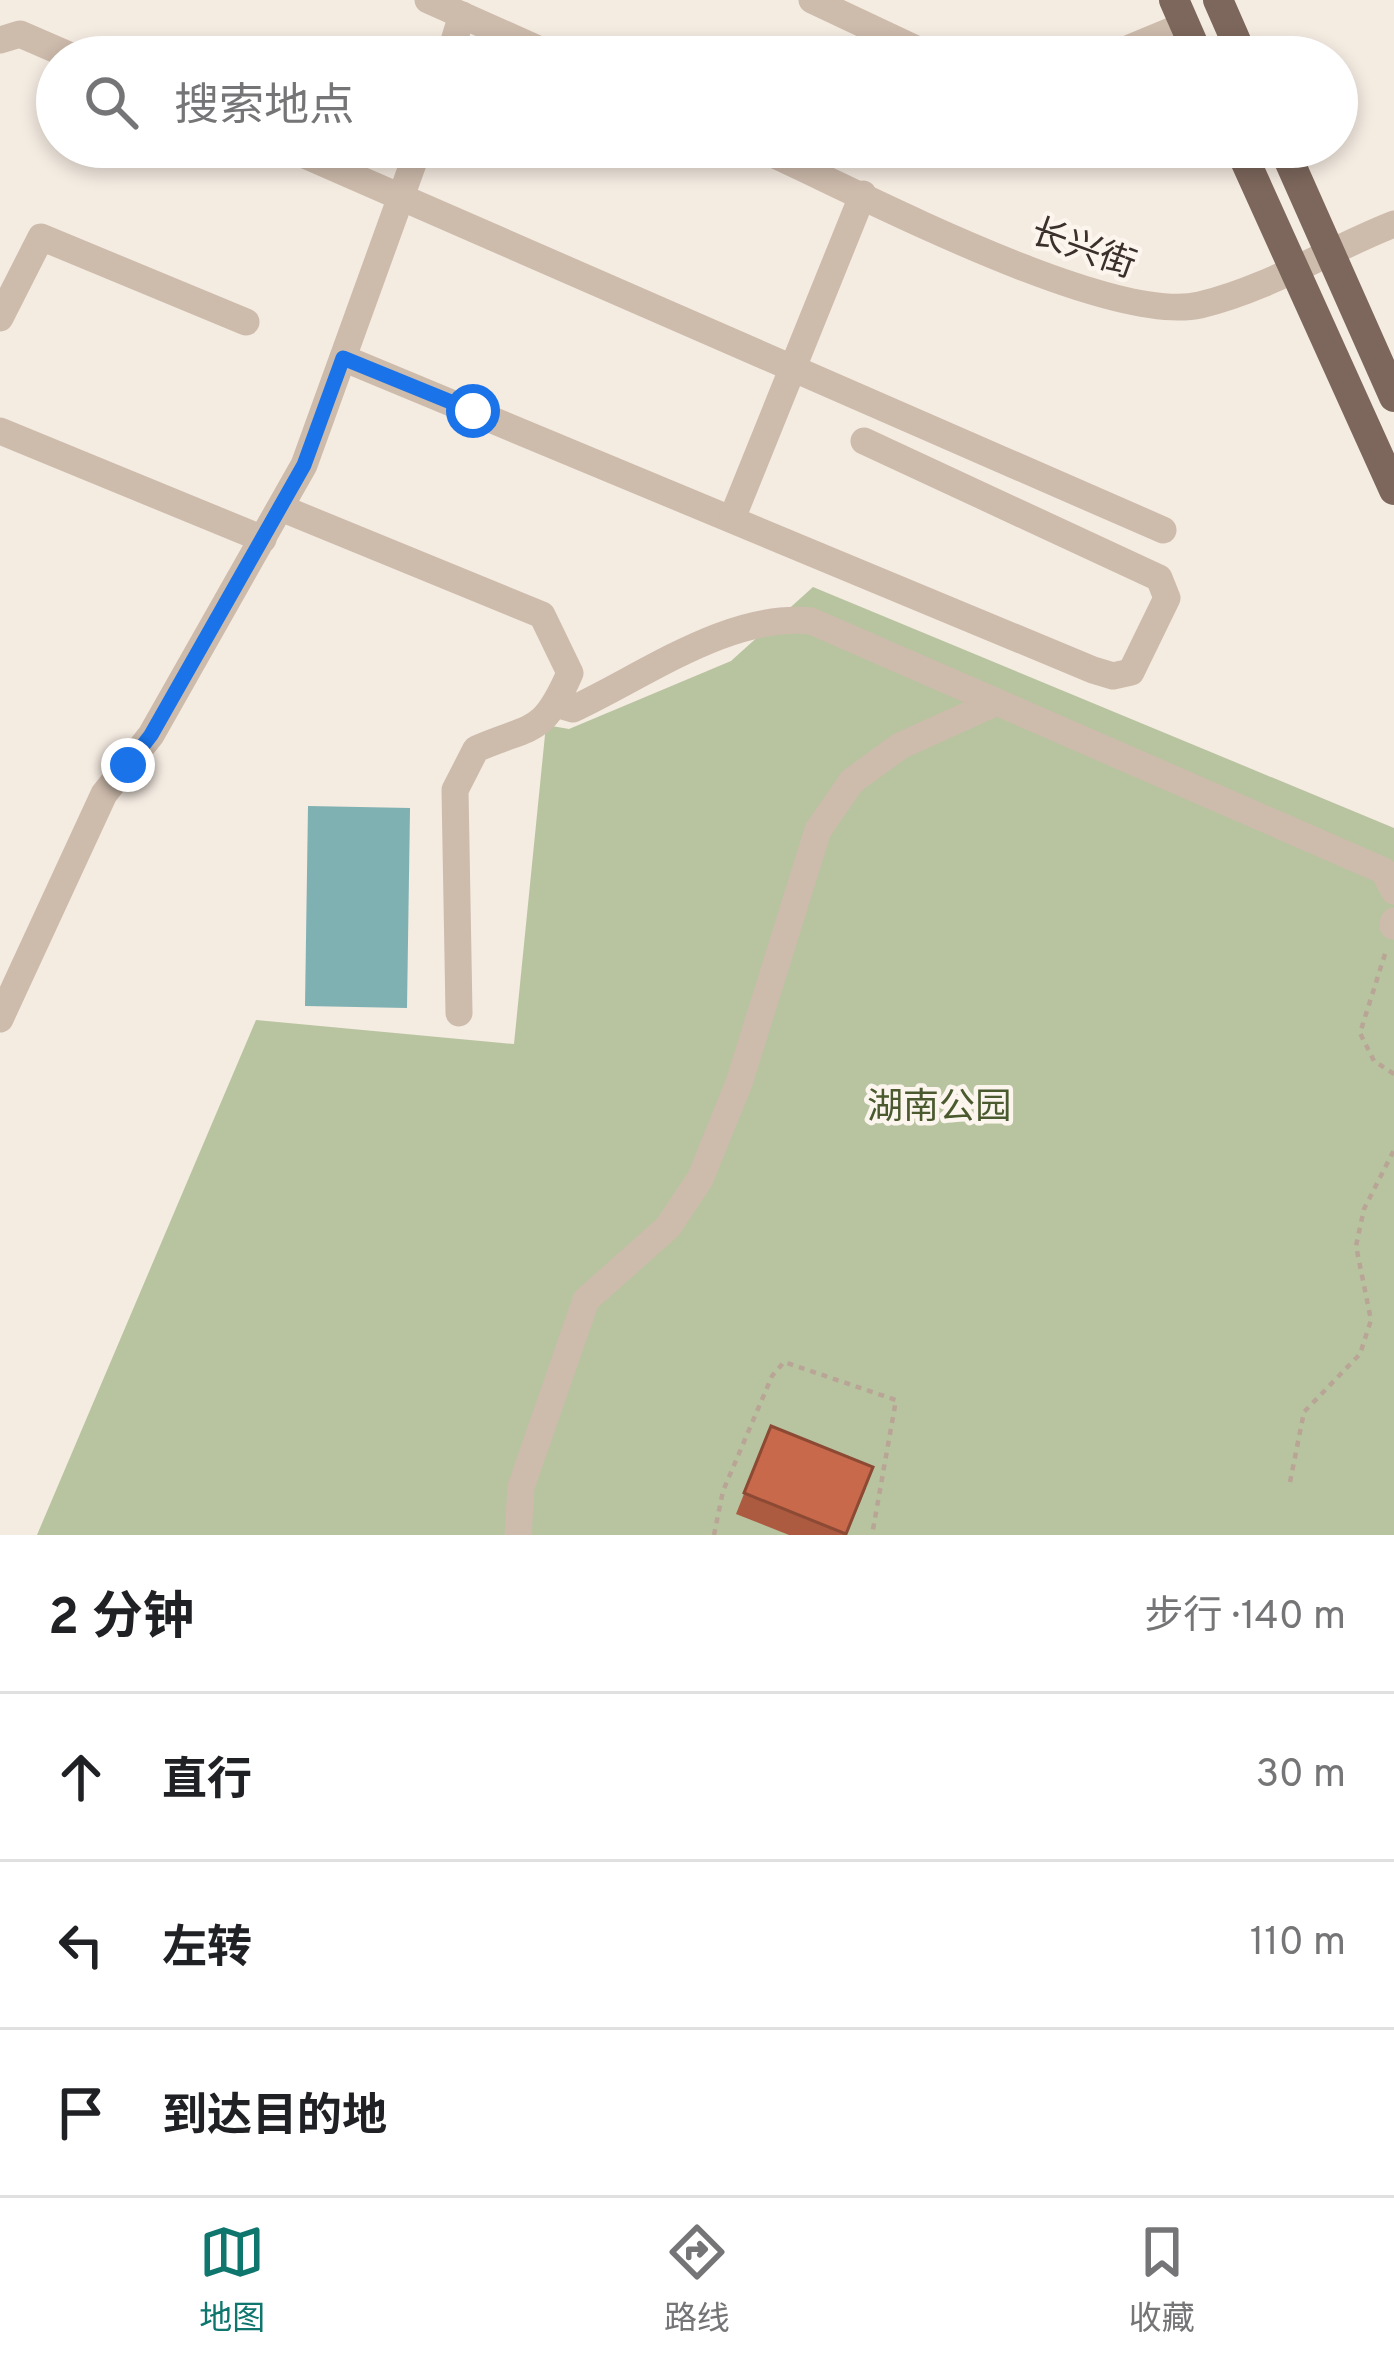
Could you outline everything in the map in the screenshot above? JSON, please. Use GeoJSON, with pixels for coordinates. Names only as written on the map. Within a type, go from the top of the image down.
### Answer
{"type":"FeatureCollection","features":[{"type":"Feature","properties":{"kind":"main road"},"geometry":{"type":"LineString","coordinates":[[1218,0],[1234,36]]}},
{"type":"Feature","properties":{"kind":"main road"},"geometry":{"type":"LineString","coordinates":[[1249,168],[1394,490]]}},
{"type":"Feature","properties":{"kind":"main road"},"geometry":{"type":"LineString","coordinates":[[1292,168],[1394,397]]}},
{"type":"Feature","properties":{"kind":"street"},"geometry":{"type":"LineString","coordinates":[[428,0],[509,36]]}},
{"type":"Feature","properties":{"kind":"street"},"geometry":{"type":"LineString","coordinates":[[812,0],[888,36]]}},
{"type":"Feature","properties":{"kind":"street"},"geometry":{"type":"LineString","coordinates":[[1142,36],[1179,13]]}},
{"type":"Feature","properties":{"kind":"street"},"geometry":{"type":"LineString","coordinates":[[455,36],[462,15]]}},
{"type":"Feature","properties":{"kind":"street"},"geometry":{"type":"LineString","coordinates":[[0,40],[20,34],[36,41]]}},
{"type":"Feature","properties":{"kind":"street"},"geometry":{"type":"LineString","coordinates":[[336,168],[1163,530]]}},
{"type":"Feature","properties":{"kind":"street"},"geometry":{"type":"LineString","coordinates":[[0,1019],[104,794],[151,735],[304,465],[412,168]]}},
{"type":"Feature","properties":{"kind":"street","name":"长兴街"},"geometry":{"type":"LineString","coordinates":[[805,168],[1066,284],[1142,306],[1197,306],[1394,224]]}},
{"type":"Feature","properties":{"kind":"street"},"geometry":{"type":"LineString","coordinates":[[733,516],[863,194]]}},
{"type":"Feature","properties":{"kind":"street"},"geometry":{"type":"LineString","coordinates":[[0,318],[41,237],[246,322]]}},
{"type":"Feature","properties":{"kind":"street"},"geometry":{"type":"LineString","coordinates":[[343,358],[733,516],[1093,670],[1113,676],[1131,672],[1167,598],[1159,578],[864,441]]}},
{"type":"Feature","properties":{"kind":"street"},"geometry":{"type":"LineString","coordinates":[[0,431],[263,539]]}},
{"type":"Feature","properties":{"kind":"street"},"geometry":{"type":"LineString","coordinates":[[280,508],[542,615],[570,673],[556,704],[531,733],[476,749],[455,790],[459,1013]]}},
{"type":"Feature","properties":{"kind":"street"},"geometry":{"type":"LineString","coordinates":[[556,704],[573,709],[724,635],[776,618],[811,621],[1384,871],[1394,891]]}},
{"type":"Feature","properties":{"kind":"street"},"geometry":{"type":"LineString","coordinates":[[518,1535],[521,1487],[586,1300],[668,1227],[700,1179],[739,1083],[818,830],[852,781],[900,746],[997,702]]}},
{"type":"Feature","properties":{"kind":"path"},"geometry":{"type":"LineString","coordinates":[[1394,923],[1360,1033],[1374,1061],[1394,1074]]}},
{"type":"Feature","properties":{"kind":"path"},"geometry":{"type":"LineString","coordinates":[[1290,1482],[1304,1412],[1360,1354],[1371,1320],[1357,1246],[1364,1209],[1394,1150]]}},
{"type":"Feature","properties":{"kind":"path"},"geometry":{"type":"LineString","coordinates":[[714,1535],[723,1491],[772,1376],[784,1362],[896,1400],[872,1535]]}},
{"type":"Feature","properties":{"kind":"green space","name":"湖南公园"},"geometry":{"type":"Polygon","coordinates":[[[813,587],[1394,828],[1394,1535],[37,1535],[256,1020],[514,1044],[546,725],[569,729],[731,661],[813,587]]]}},
{"type":"Feature","properties":{"kind":"water"},"geometry":{"type":"Polygon","coordinates":[[[308,806],[410,808],[407,1008],[305,1006],[308,806]]]}},
{"type":"Feature","properties":{"kind":"building"},"geometry":{"type":"Polygon","coordinates":[[[771,1426],[873,1467],[846,1534],[744,1493],[771,1426]]]}},
{"type":"Feature","properties":{"kind":"route"},"geometry":{"type":"LineString","coordinates":[[128,765],[151,735],[304,465],[343,358],[473,411]]}}]}
